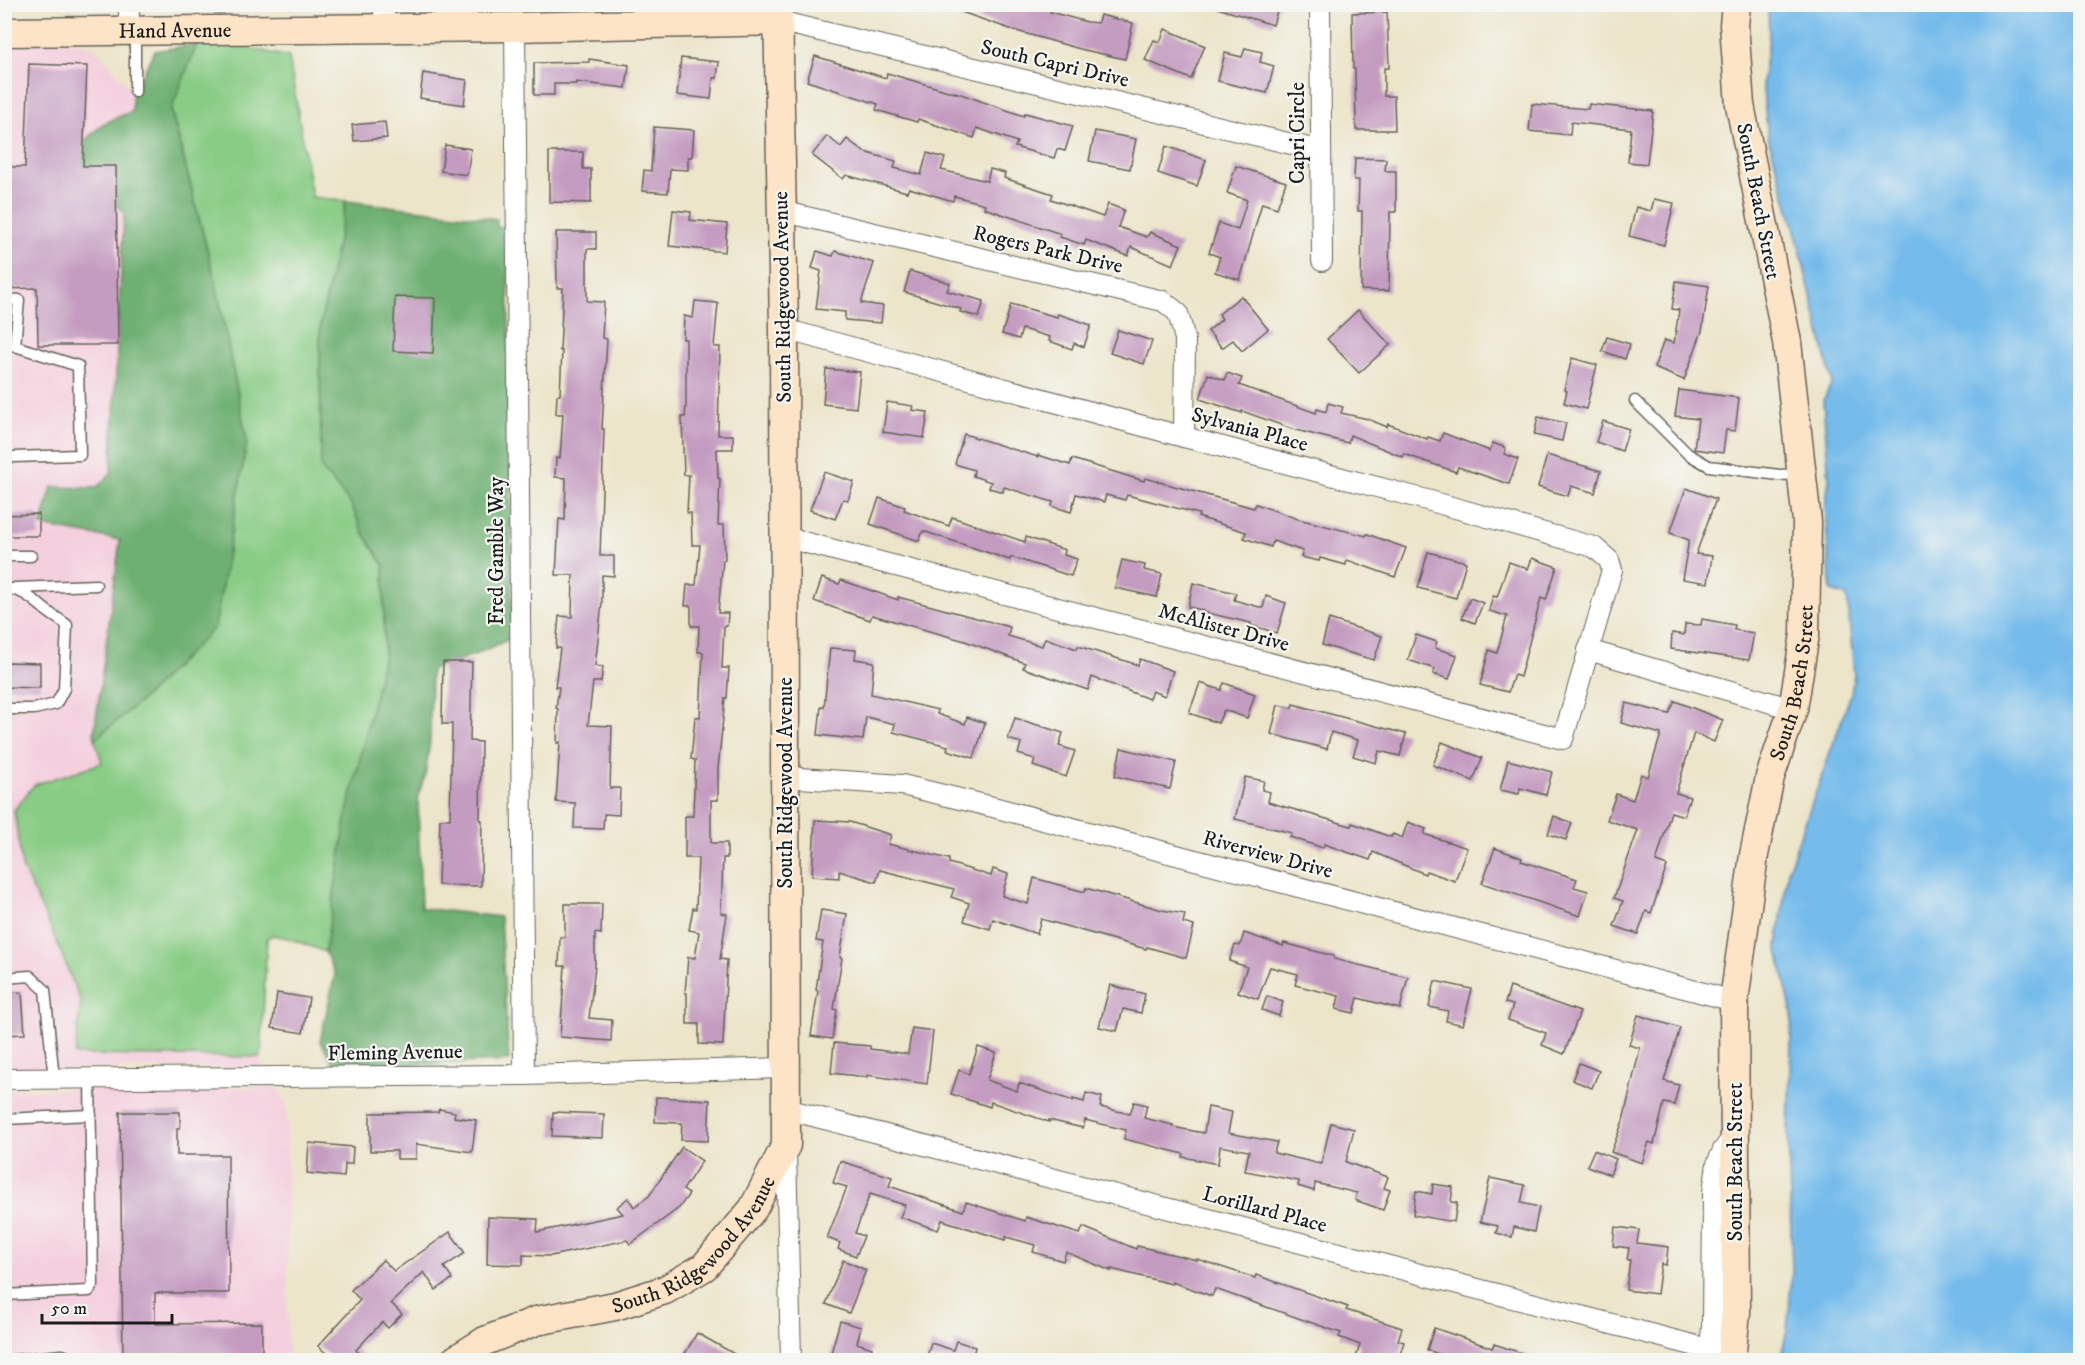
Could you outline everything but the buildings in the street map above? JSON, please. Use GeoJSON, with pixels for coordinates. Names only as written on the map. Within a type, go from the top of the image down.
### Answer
{"type":"FeatureCollection","features":[{"type":"Feature","properties":{"kind":"street","name":"Capri Circle"},"geometry":{"type":"LineString","coordinates":[[1320,4],[1322,261]]}},
{"type":"Feature","properties":{"kind":"street","name":"South Beach Street"},"geometry":{"type":"LineString","coordinates":[[1720,1357],[1736,1312],[1734,1001],[1754,855],[1770,777],[1793,709],[1805,634],[1807,522],[1787,342],[1740,105],[1734,25],[1736,4]]}},
{"type":"Feature","properties":{"kind":"street","name":"South Capri Drive"},"geometry":{"type":"LineString","coordinates":[[778,13],[1321,151]]}},
{"type":"Feature","properties":{"kind":"street","name":"Hand Avenue"},"geometry":{"type":"LineString","coordinates":[[4,32],[131,22],[384,16],[515,27],[778,13]]}},
{"type":"Feature","properties":{"kind":"street","name":"South Ridgewood Avenue"},"geometry":{"type":"LineString","coordinates":[[455,1360],[485,1341],[536,1321],[615,1306],[665,1290],[704,1267],[753,1209],[786,1145],[784,328],[778,13]]}},
{"type":"Feature","properties":{"kind":"street","name":"Fred Gamble Way"},"geometry":{"type":"LineString","coordinates":[[515,27],[524,1075]]}},
{"type":"Feature","properties":{"kind":"street","name":"Rogers Park Drive"},"geometry":{"type":"LineString","coordinates":[[782,211],[1163,301],[1178,313],[1185,339],[1184,437]]}},
{"type":"Feature","properties":{"kind":"street","name":"Sylvania Place"},"geometry":{"type":"LineString","coordinates":[[784,328],[1184,437],[1427,500],[1594,548],[1609,560],[1612,570],[1588,650]]}},
{"type":"Feature","properties":{"kind":"street","name":"McAlister Drive"},"geometry":{"type":"LineString","coordinates":[[784,537],[1563,739],[1588,650]]}},
{"type":"Feature","properties":{"kind":"street"},"geometry":{"type":"LineString","coordinates":[[1588,650],[1793,709]]}},
{"type":"Feature","properties":{"kind":"street","name":"Riverview Drive"},"geometry":{"type":"LineString","coordinates":[[785,777],[902,785],[924,790],[1734,1001]]}},
{"type":"Feature","properties":{"kind":"street","name":"Fleming Avenue"},"geometry":{"type":"LineString","coordinates":[[4,1080],[524,1075],[786,1068]]}},
{"type":"Feature","properties":{"kind":"street","name":"Lorillard Place"},"geometry":{"type":"LineString","coordinates":[[786,1109],[1720,1357]]}},
{"type":"Feature","properties":{"kind":"street"},"geometry":{"type":"LineString","coordinates":[[786,1145],[790,1360]]}},
{"type":"Feature","properties":{"kind":"lane"},"geometry":{"type":"LineString","coordinates":[[131,22],[135,92]]}},
{"type":"Feature","properties":{"kind":"lane"},"geometry":{"type":"LineString","coordinates":[[4,299],[19,300],[15,346],[78,366],[80,455],[13,457]]}},
{"type":"Feature","properties":{"kind":"lane"},"geometry":{"type":"LineString","coordinates":[[1635,401],[1688,454],[1709,466],[1779,475],[1802,474]]}},
{"type":"Feature","properties":{"kind":"lane"},"geometry":{"type":"LineString","coordinates":[[4,556],[31,556]]}},
{"type":"Feature","properties":{"kind":"lane"},"geometry":{"type":"LineString","coordinates":[[8,588],[96,585]]}},
{"type":"Feature","properties":{"kind":"lane"},"geometry":{"type":"LineString","coordinates":[[4,709],[34,709],[56,704],[64,689],[68,625],[33,598],[8,588]]}},
{"type":"Feature","properties":{"kind":"lane"},"geometry":{"type":"LineString","coordinates":[[4,978],[30,976],[45,990],[54,1079]]}},
{"type":"Feature","properties":{"kind":"lane"},"geometry":{"type":"LineString","coordinates":[[4,1295],[89,1291],[93,1285],[90,1079]]}},
{"type":"Feature","properties":{"kind":"lane"},"geometry":{"type":"LineString","coordinates":[[4,1119],[91,1115]]}},
{"type":"Feature","properties":{"kind":"lane"},"geometry":{"type":"LineString","coordinates":[[13,1360],[62,1355],[76,1360]]}},
{"type":"Feature","properties":{"kind":"shaded area"},"geometry":{"type":"Polygon","coordinates":[[[69,41],[95,48],[134,93],[132,111],[103,124],[67,157],[124,212],[111,474],[96,488],[52,487],[42,526],[121,539],[94,733],[102,763],[34,785],[22,867],[53,933],[81,1002],[75,1055],[258,1057],[264,1067],[5,1070],[4,42],[69,41]]]}},
{"type":"Feature","properties":{"kind":"shaded area"},"geometry":{"type":"Polygon","coordinates":[[[276,1087],[287,1105],[288,1360],[5,1360],[4,1090],[276,1087]]]}},
{"type":"Feature","properties":{"kind":"green space"},"geometry":{"type":"Polygon","coordinates":[[[219,41],[289,57],[312,197],[346,201],[320,327],[321,468],[351,504],[363,532],[384,565],[384,656],[347,814],[325,952],[288,938],[272,935],[267,938],[261,1057],[75,1055],[81,1002],[53,933],[22,867],[14,810],[34,785],[102,763],[95,739],[146,696],[215,626],[247,441],[216,284],[171,109],[197,44],[219,41]]]}},
{"type":"Feature","properties":{"kind":"green space"},"geometry":{"type":"Polygon","coordinates":[[[197,44],[171,110],[216,284],[247,441],[215,627],[146,696],[95,739],[120,540],[41,526],[52,487],[96,488],[111,474],[124,212],[67,157],[103,124],[132,111],[132,97],[154,51],[197,44]]]}},
{"type":"Feature","properties":{"kind":"green space"},"geometry":{"type":"Polygon","coordinates":[[[346,201],[497,219],[497,227],[508,228],[512,638],[474,655],[431,669],[430,741],[425,777],[418,795],[421,908],[500,917],[509,1061],[336,1067],[320,1041],[335,974],[325,952],[347,814],[384,656],[384,565],[363,532],[351,504],[321,468],[320,327],[346,201]]]}},
{"type":"Feature","properties":{"kind":"water"},"geometry":{"type":"Polygon","coordinates":[[[1768,5],[2080,5],[2080,1360],[1780,1360],[1787,1331],[1792,1271],[1788,1130],[1792,1014],[1777,946],[1788,870],[1851,694],[1854,674],[1847,596],[1831,591],[1825,507],[1829,480],[1823,401],[1832,382],[1795,230],[1768,137],[1762,82],[1769,39],[1768,5]]]}}]}
